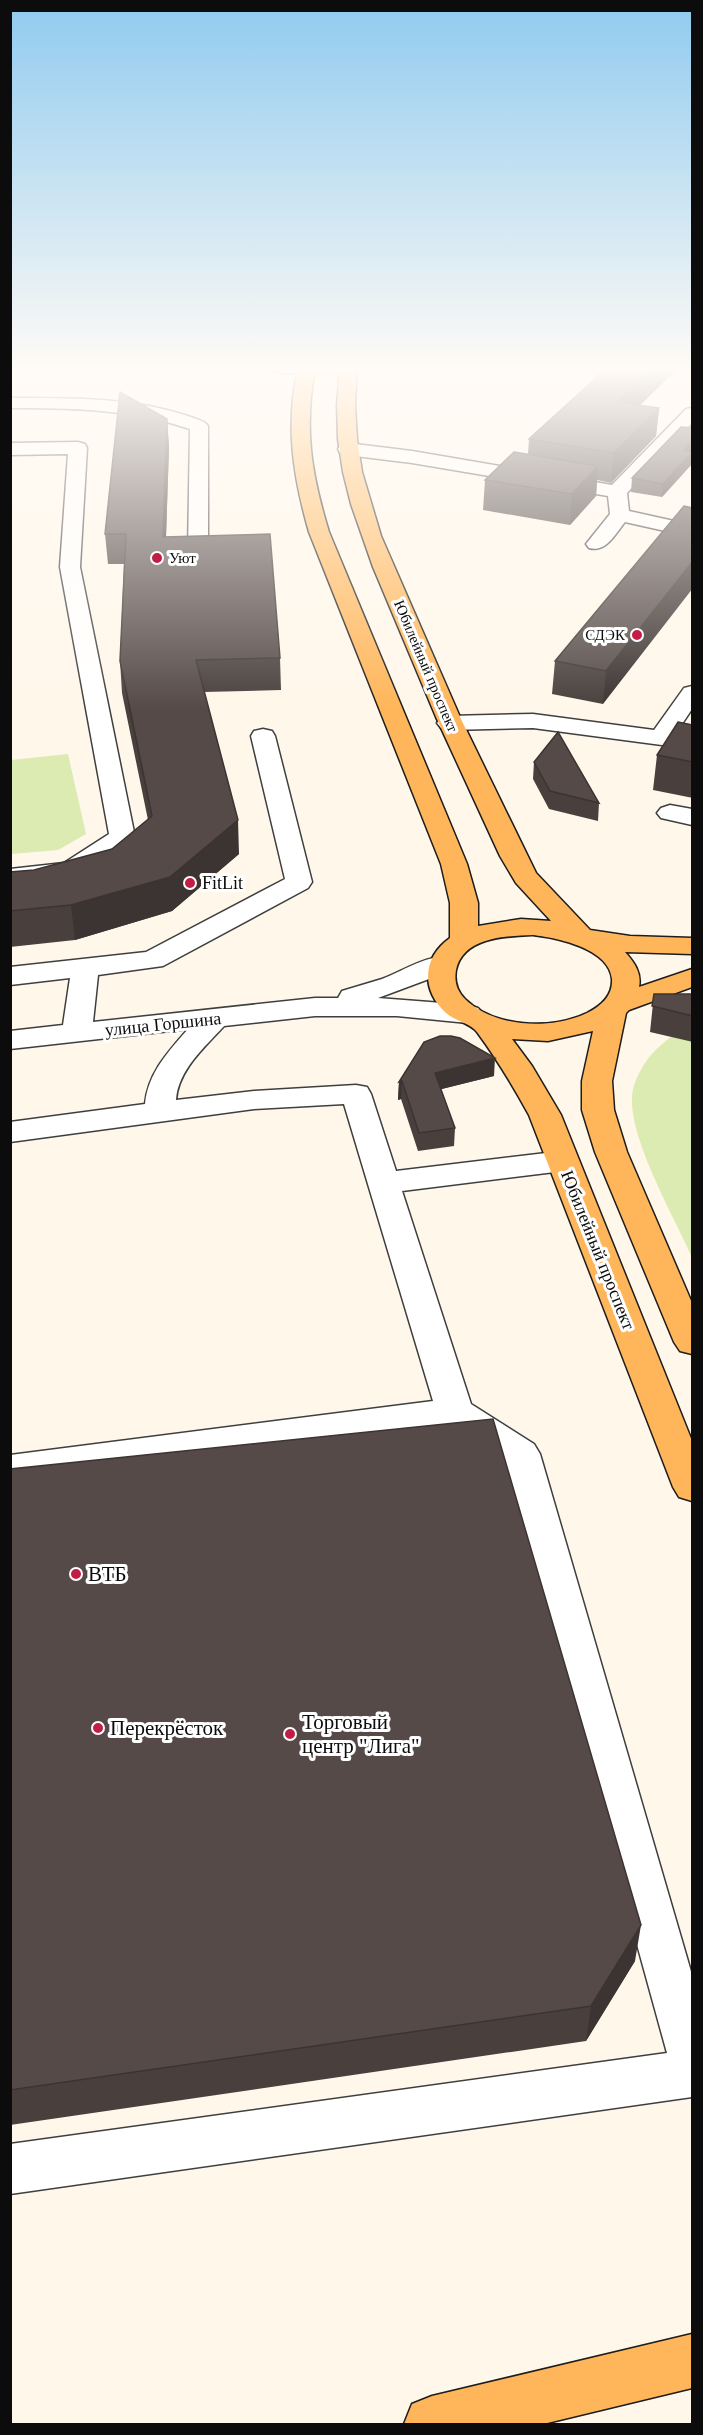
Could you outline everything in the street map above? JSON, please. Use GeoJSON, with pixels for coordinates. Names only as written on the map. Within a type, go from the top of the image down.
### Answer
{"type":"FeatureCollection","features":[{"type":"Feature","properties":{"kind":"main road"},"geometry":{"type":"LineString","coordinates":[[305,482],[319,532],[454,864],[464,903],[464,942]]}},
{"type":"Feature","properties":{"kind":"main road","name":"Юбилейный проспект"},"geometry":{"type":"LineString","coordinates":[[354,482],[368,531],[449,723],[513,856],[525,877],[582,936]]}},
{"type":"Feature","properties":{"kind":"main road","name":"Юбилейный проспект"},"geometry":{"type":"LineString","coordinates":[[693,1342],[611,1152],[598,1110],[597,1080],[616,1007],[626,984],[623,970],[614,956],[600,945],[582,936],[533,927],[486,932],[464,942],[452,951],[443,964],[440,977],[444,992],[454,1004],[476,1018],[532,1090],[545,1115],[693,1487]]}},
{"type":"Feature","properties":{"kind":"main road"},"geometry":{"type":"LineString","coordinates":[[582,936],[630,944],[693,946]]}},
{"type":"Feature","properties":{"kind":"main road"},"geometry":{"type":"LineString","coordinates":[[476,1018],[531,1032],[578,1027],[597,1020],[616,1007],[693,978]]}},
{"type":"Feature","properties":{"kind":"main road"},"geometry":{"type":"LineString","coordinates":[[432,2424],[693,2361]]}},
{"type":"Feature","properties":{"kind":"street"},"geometry":{"type":"LineString","coordinates":[[10,877],[71,870],[122,837],[70,567],[76,482]]}},
{"type":"Feature","properties":{"kind":"street"},"geometry":{"type":"LineString","coordinates":[[198,550],[199,482]]}},
{"type":"Feature","properties":{"kind":"street"},"geometry":{"type":"LineString","coordinates":[[557,482],[618,492]]}},
{"type":"Feature","properties":{"kind":"street"},"geometry":{"type":"LineString","coordinates":[[596,544],[620,515],[618,492],[628,482]]}},
{"type":"Feature","properties":{"kind":"street"},"geometry":{"type":"LineString","coordinates":[[620,515],[693,531]]}},
{"type":"Feature","properties":{"kind":"street"},"geometry":{"type":"LineString","coordinates":[[659,738],[693,693]]}},
{"type":"Feature","properties":{"kind":"street"},"geometry":{"type":"LineString","coordinates":[[449,723],[533,721],[693,742]]}},
{"type":"Feature","properties":{"kind":"street"},"geometry":{"type":"LineString","coordinates":[[10,976],[153,960],[298,882],[263,735]]}},
{"type":"Feature","properties":{"kind":"street","name":"улица Горшина"},"geometry":{"type":"LineString","coordinates":[[315,1007],[392,985],[443,964]]}},
{"type":"Feature","properties":{"kind":"street"},"geometry":{"type":"LineString","coordinates":[[77,1033],[85,968]]}},
{"type":"Feature","properties":{"kind":"street","name":"улица Горшина"},"geometry":{"type":"LineString","coordinates":[[10,1040],[315,1007],[397,1007],[476,1018]]}},
{"type":"Feature","properties":{"kind":"street"},"geometry":{"type":"LineString","coordinates":[[160,1112],[162,1086],[179,1058],[214,1019]]}},
{"type":"Feature","properties":{"kind":"street"},"geometry":{"type":"LineString","coordinates":[[10,1131],[254,1100],[356,1094],[455,1412],[521,1455],[693,2056]]}},
{"type":"Feature","properties":{"kind":"street"},"geometry":{"type":"LineString","coordinates":[[384,1183],[563,1161]]}},
{"type":"Feature","properties":{"kind":"street"},"geometry":{"type":"LineString","coordinates":[[10,1469],[455,1412]]}},
{"type":"Feature","properties":{"kind":"street"},"geometry":{"type":"LineString","coordinates":[[10,2169],[693,2073]]}},
{"type":"Feature","properties":{"kind":"green space"},"geometry":{"type":"Polygon","coordinates":[[[68,754],[86,834],[58,850],[11,854],[11,760],[68,754]]]}},
{"type":"Feature","properties":{"kind":"green space"},"geometry":{"type":"Polygon","coordinates":[[[692,1020],[692,1257],[645,1156],[633,1115],[632,1098],[640,1071],[652,1054],[692,1020]]]}},
{"type":"Feature","properties":{"kind":"building"},"geometry":{"type":"Polygon","coordinates":[[[111,482],[165,482],[163,537],[270,534],[280,658],[196,660],[238,820],[170,877],[71,905],[10,911],[10,872],[34,870],[112,849],[152,816],[120,661],[126,534],[105,534],[111,482]]]}},
{"type":"Feature","properties":{"kind":"building"},"geometry":{"type":"Polygon","coordinates":[[[495,482],[583,482],[572,494],[495,482]]]}},
{"type":"Feature","properties":{"kind":"building"},"geometry":{"type":"Polygon","coordinates":[[[684,506],[693,508],[693,561],[606,671],[555,661],[684,506]]]}},
{"type":"Feature","properties":{"kind":"building"},"geometry":{"type":"Polygon","coordinates":[[[678,722],[693,725],[693,762],[657,755],[678,722]]]}},
{"type":"Feature","properties":{"kind":"building"},"geometry":{"type":"Polygon","coordinates":[[[558,732],[599,803],[550,791],[534,762],[558,732]]]}},
{"type":"Feature","properties":{"kind":"building"},"geometry":{"type":"Polygon","coordinates":[[[654,994],[693,994],[693,1016],[652,1006],[654,994]]]}},
{"type":"Feature","properties":{"kind":"building"},"geometry":{"type":"Polygon","coordinates":[[[440,1036],[460,1038],[495,1058],[435,1073],[455,1128],[419,1133],[402,1081],[399,1082],[424,1042],[440,1036]]]}},
{"type":"Feature","properties":{"kind":"building","name":"Торговый центр \"Лига\""},"geometry":{"type":"Polygon","coordinates":[[[493,1419],[641,1925],[591,2006],[10,2090],[10,1469],[493,1419]]]}},
{"type":"Feature","properties":{"kind":"place","name":"Уют"},"geometry":{"type":"Point","coordinates":[157,558]}},
{"type":"Feature","properties":{"kind":"place","name":"СДЭК"},"geometry":{"type":"Point","coordinates":[637,635]}},
{"type":"Feature","properties":{"kind":"place","name":"FitLit"},"geometry":{"type":"Point","coordinates":[190,883]}},
{"type":"Feature","properties":{"kind":"place","name":"ВТБ"},"geometry":{"type":"Point","coordinates":[76,1574]}},
{"type":"Feature","properties":{"kind":"place","name":"Перекрёсток"},"geometry":{"type":"Point","coordinates":[98,1728]}},
{"type":"Feature","properties":{"kind":"place","name":"Торговый центр \"Лига\""},"geometry":{"type":"Point","coordinates":[290,1734]}}]}
